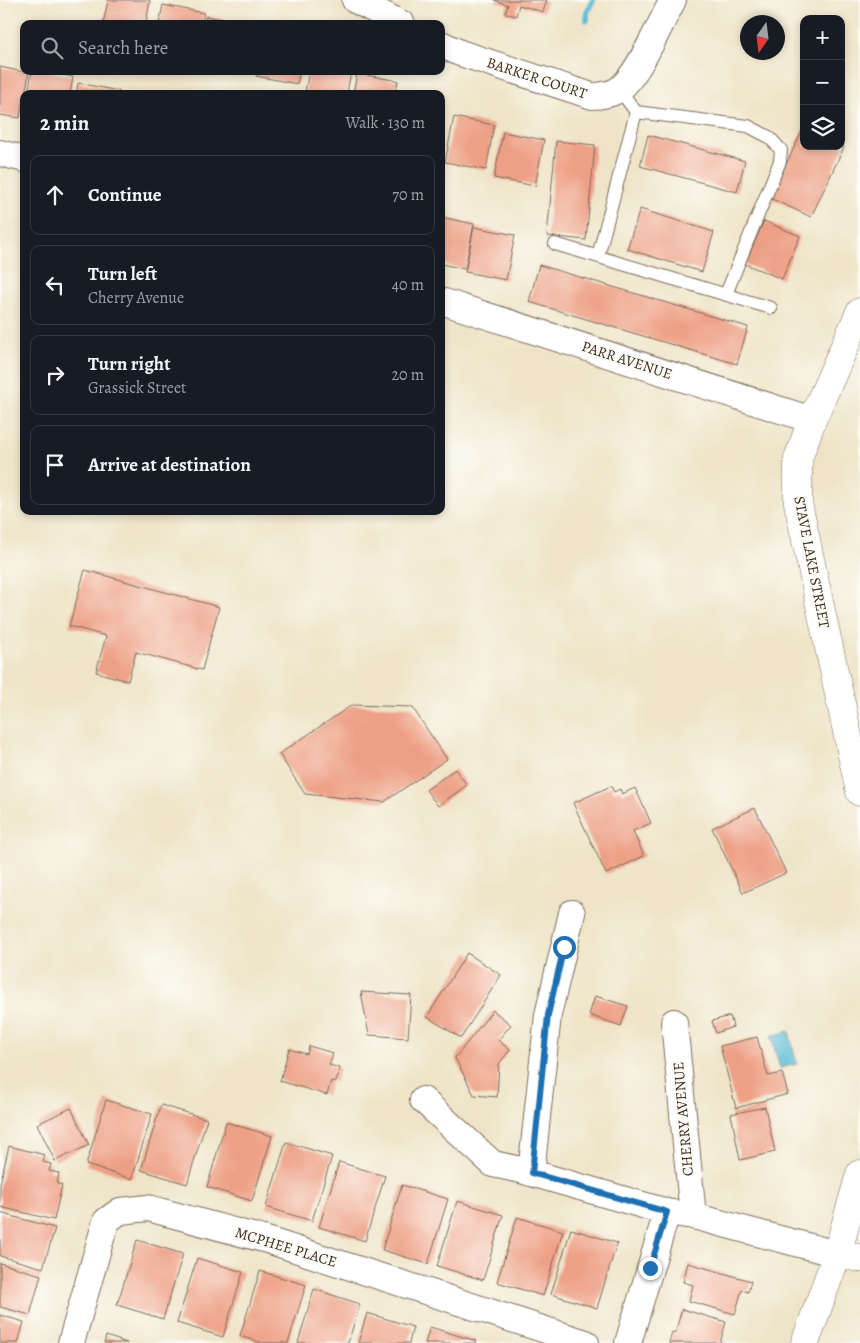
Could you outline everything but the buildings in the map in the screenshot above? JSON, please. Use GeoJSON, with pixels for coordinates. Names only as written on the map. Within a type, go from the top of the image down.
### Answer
{"type":"FeatureCollection","features":[{"type":"Feature","properties":{"kind":"main road","name":"STAVE LAKE STREET"},"geometry":{"type":"LineString","coordinates":[[860,312],[812,420],[798,459],[798,503],[860,792]]}},
{"type":"Feature","properties":{"kind":"main road"},"geometry":{"type":"LineString","coordinates":[[804,1343],[849,1256],[860,1174]]}},
{"type":"Feature","properties":{"kind":"street"},"geometry":{"type":"LineString","coordinates":[[355,0],[394,20]]}},
{"type":"Feature","properties":{"kind":"street"},"geometry":{"type":"LineString","coordinates":[[619,90],[634,76],[673,0]]}},
{"type":"Feature","properties":{"kind":"street","name":"BARKER COURT"},"geometry":{"type":"LineString","coordinates":[[445,46],[460,53],[592,96],[604,96],[619,90]]}},
{"type":"Feature","properties":{"kind":"street"},"geometry":{"type":"LineString","coordinates":[[0,153],[20,158]]}},
{"type":"Feature","properties":{"kind":"street","name":"PARR AVENUE"},"geometry":{"type":"LineString","coordinates":[[445,302],[812,420]]}},
{"type":"Feature","properties":{"kind":"street"},"geometry":{"type":"LineString","coordinates":[[532,1173],[548,1015],[572,913]]}},
{"type":"Feature","properties":{"kind":"street","name":"CHERRY AVENUE"},"geometry":{"type":"LineString","coordinates":[[674,1022],[693,1216]]}},
{"type":"Feature","properties":{"kind":"street"},"geometry":{"type":"LineString","coordinates":[[423,1100],[493,1164],[532,1173],[667,1212],[693,1216],[849,1256]]}},
{"type":"Feature","properties":{"kind":"street","name":"MCPHEE PLACE"},"geometry":{"type":"LineString","coordinates":[[71,1343],[106,1221],[120,1211],[148,1208],[267,1240],[586,1343]]}},
{"type":"Feature","properties":{"kind":"street"},"geometry":{"type":"LineString","coordinates":[[628,1343],[667,1212]]}},
{"type":"Feature","properties":{"kind":"lane"},"geometry":{"type":"LineString","coordinates":[[619,90],[636,112],[748,126],[769,137],[781,150],[780,161],[726,294]]}},
{"type":"Feature","properties":{"kind":"lane"},"geometry":{"type":"LineString","coordinates":[[598,256],[636,112]]}},
{"type":"Feature","properties":{"kind":"lane"},"geometry":{"type":"LineString","coordinates":[[555,244],[771,308]]}},
{"type":"Feature","properties":{"kind":"water"},"geometry":{"type":"Polygon","coordinates":[[[789,1031],[797,1064],[780,1068],[771,1036],[789,1031]]]}},
{"type":"Feature","properties":{"kind":"waterway"},"geometry":{"type":"LineString","coordinates":[[587,20],[587,12],[593,0]]}},
{"type":"Feature","properties":{"kind":"route"},"geometry":{"type":"LineString","coordinates":[[564,947],[548,1015],[532,1173],[667,1212],[650,1268]]}}]}
